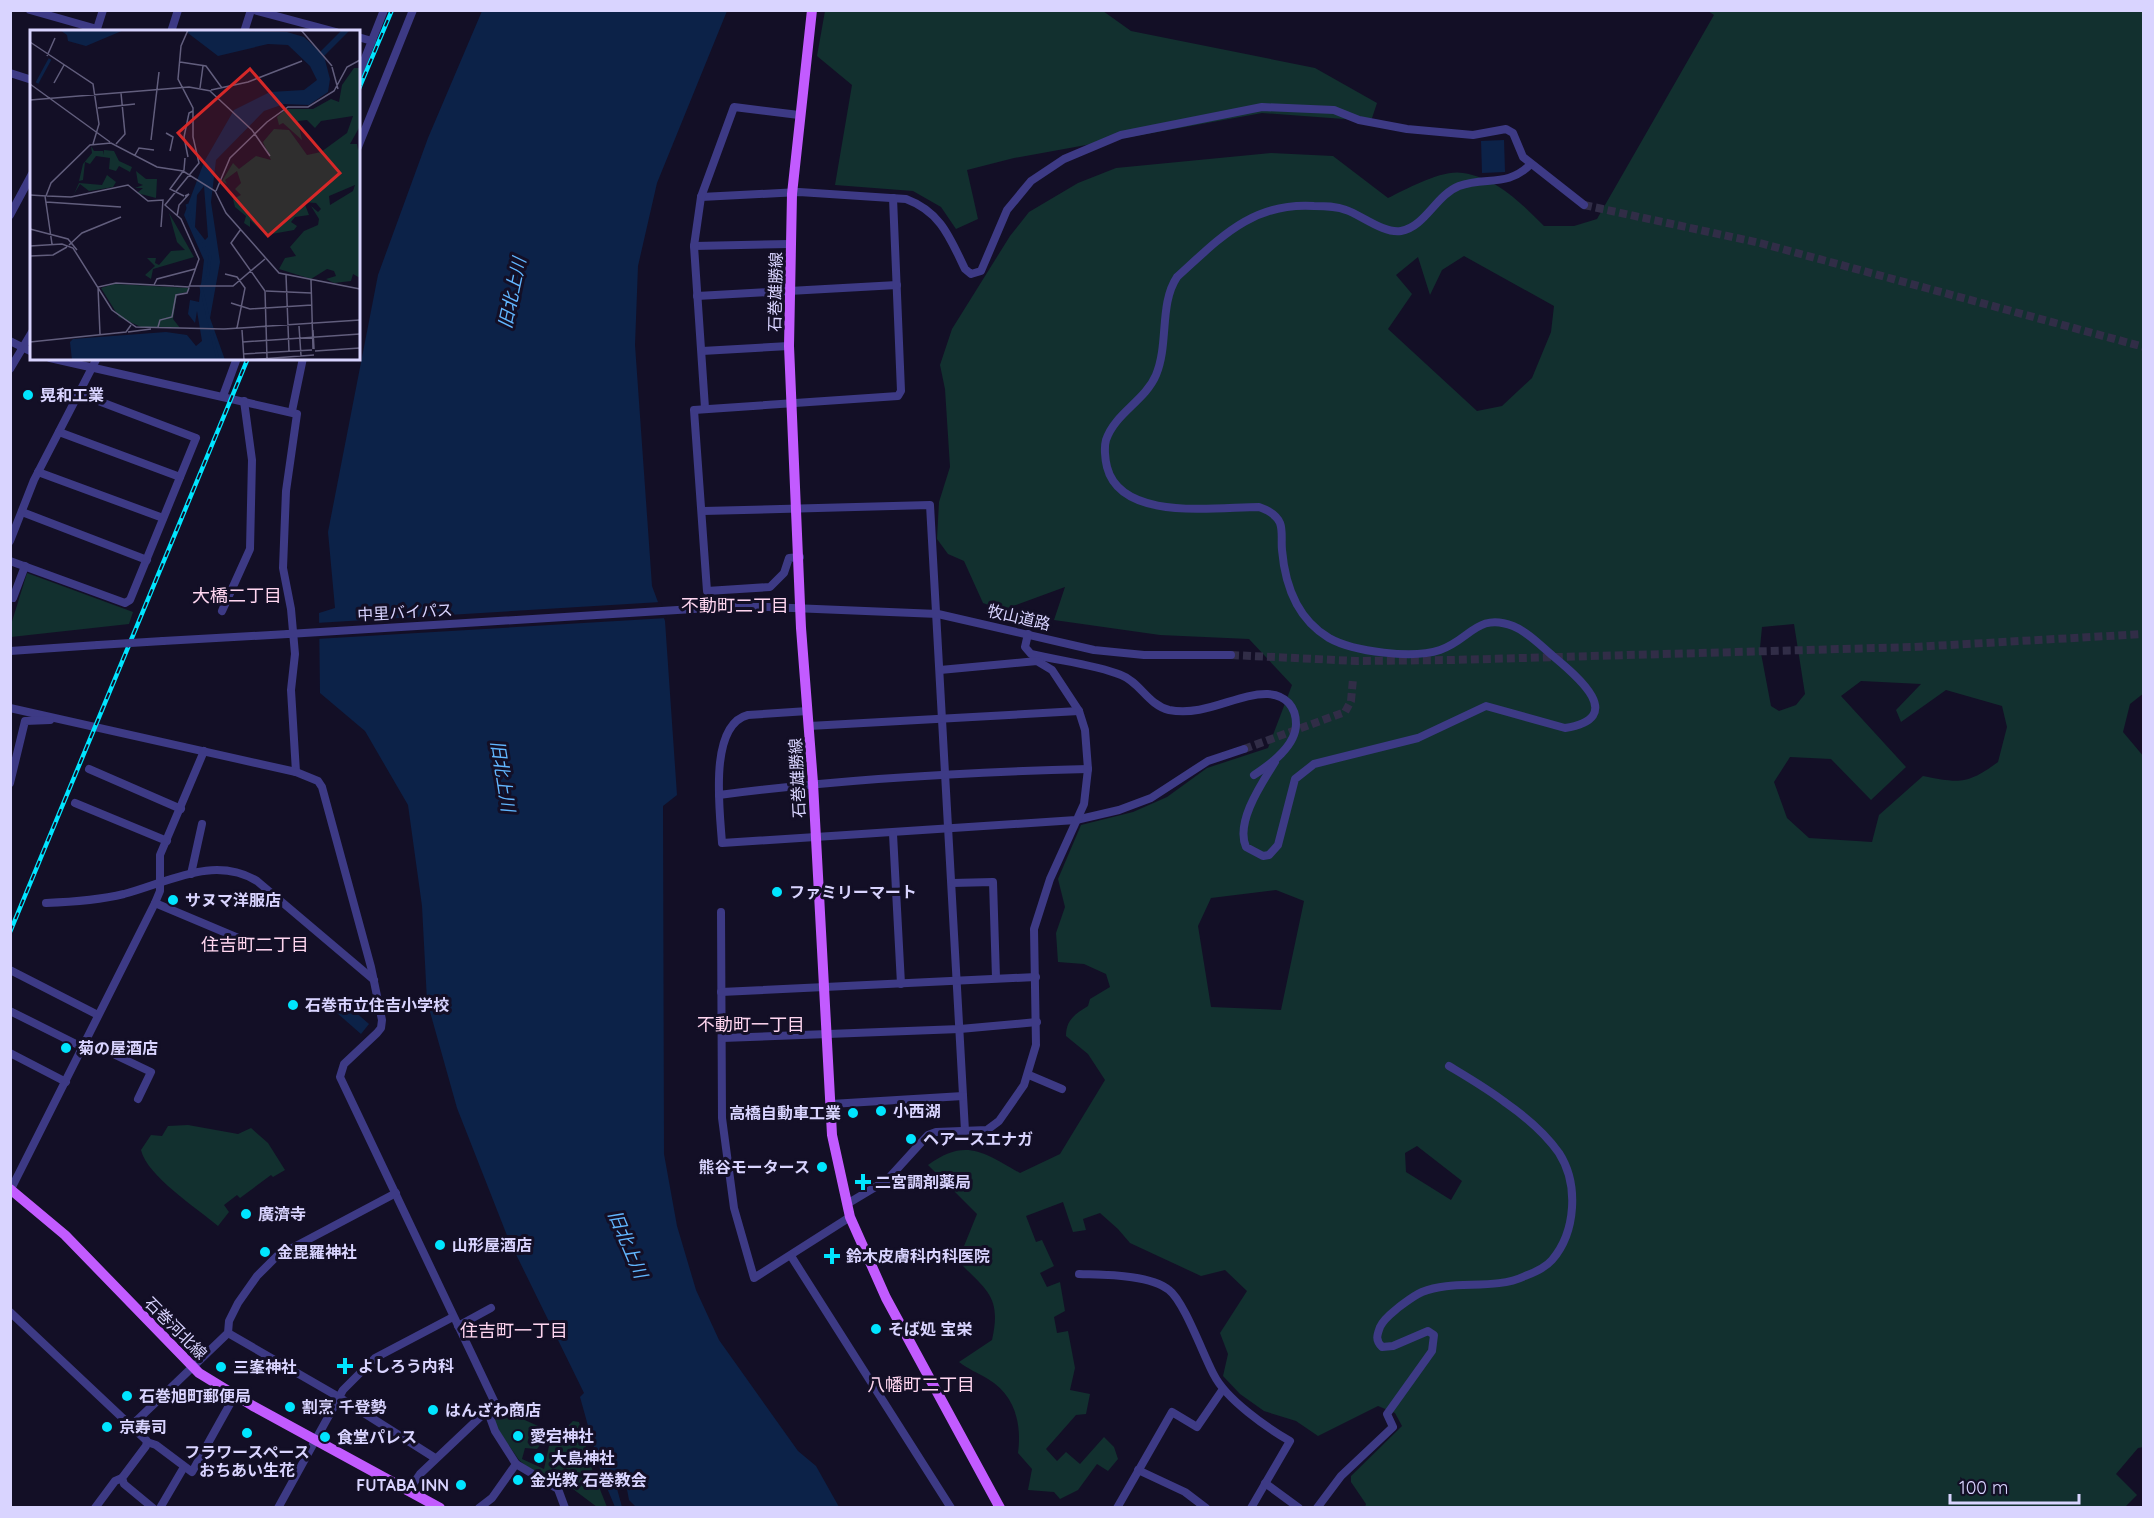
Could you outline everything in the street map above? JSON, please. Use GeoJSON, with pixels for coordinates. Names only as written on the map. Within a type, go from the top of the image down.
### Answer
{"type":"FeatureCollection","features":[{"type":"Feature","properties":{"kind":"main road","name":"石巻雄勝線"},"geometry":{"type":"LineString","coordinates":[[812,10],[792,194],[789,346],[798,508],[800,609],[813,783],[835,1153],[850,1217],[886,1298],[1000,1508]]}},
{"type":"Feature","properties":{"kind":"main road","name":"石巻河北線"},"geometry":{"type":"LineString","coordinates":[[11,1189],[65,1235],[192,1366],[235,1395],[440,1508]]}},
{"type":"Feature","properties":{"kind":"street"},"geometry":{"type":"LineString","coordinates":[[30,10],[97,30],[103,10]]}},
{"type":"Feature","properties":{"kind":"street"},"geometry":{"type":"LineString","coordinates":[[172,30],[178,10]]}},
{"type":"Feature","properties":{"kind":"street"},"geometry":{"type":"LineString","coordinates":[[245,30],[252,10],[328,30]]}},
{"type":"Feature","properties":{"kind":"street"},"geometry":{"type":"LineString","coordinates":[[360,70],[384,10]]}},
{"type":"Feature","properties":{"kind":"street"},"geometry":{"type":"LineString","coordinates":[[360,142],[413,10]]}},
{"type":"Feature","properties":{"kind":"street"},"geometry":{"type":"LineString","coordinates":[[360,38],[372,41]]}},
{"type":"Feature","properties":{"kind":"street"},"geometry":{"type":"LineString","coordinates":[[10,73],[30,79]]}},
{"type":"Feature","properties":{"kind":"street"},"geometry":{"type":"LineString","coordinates":[[701,197],[792,194],[906,199],[922,204],[937,216],[944,225],[965,269],[976,274],[981,271],[1007,210],[1017,196],[1031,180],[1064,159],[1121,135],[1262,106],[1334,110],[1359,120],[1407,129],[1473,135],[1506,129],[1514,133],[1522,157],[1584,204]]}},
{"type":"Feature","properties":{"kind":"street"},"geometry":{"type":"LineString","coordinates":[[705,408],[694,246],[701,197],[734,107],[799,115]]}},
{"type":"Feature","properties":{"kind":"street"},"geometry":{"type":"LineString","coordinates":[[1028,634],[1025,647],[1031,654],[1121,675],[1153,702],[1170,710],[1207,709],[1267,694],[1279,696],[1292,706],[1296,728],[1254,796],[1243,832],[1246,847],[1257,855],[1269,855],[1278,845],[1295,778],[1314,764],[1418,738],[1485,706],[1566,728],[1579,726],[1589,721],[1595,712],[1595,700],[1576,675],[1526,633],[1503,623],[1491,621],[1481,624],[1441,650],[1420,654],[1371,650],[1327,637],[1298,609],[1288,585],[1281,525],[1269,510],[1259,507],[1154,507],[1132,499],[1119,488],[1109,475],[1105,460],[1106,441],[1114,424],[1142,397],[1155,377],[1163,347],[1171,286],[1177,276],[1230,230],[1273,208],[1289,204],[1340,207],[1390,230],[1401,231],[1411,226],[1447,193],[1460,186],[1510,179],[1520,175],[1531,164]]}},
{"type":"Feature","properties":{"kind":"street"},"geometry":{"type":"LineString","coordinates":[[10,215],[30,178]]}},
{"type":"Feature","properties":{"kind":"street"},"geometry":{"type":"LineString","coordinates":[[10,190],[21,195]]}},
{"type":"Feature","properties":{"kind":"street"},"geometry":{"type":"LineString","coordinates":[[800,557],[789,558],[784,573],[770,587],[708,591],[694,410],[898,396],[901,391],[893,198]]}},
{"type":"Feature","properties":{"kind":"street"},"geometry":{"type":"LineString","coordinates":[[694,246],[790,244]]}},
{"type":"Feature","properties":{"kind":"street"},"geometry":{"type":"LineString","coordinates":[[697,296],[897,285]]}},
{"type":"Feature","properties":{"kind":"street"},"geometry":{"type":"LineString","coordinates":[[10,341],[27,350],[10,369]]}},
{"type":"Feature","properties":{"kind":"street"},"geometry":{"type":"LineString","coordinates":[[702,351],[789,346]]}},
{"type":"Feature","properties":{"kind":"street"},"geometry":{"type":"LineString","coordinates":[[57,360],[91,370],[224,396],[297,414],[286,491],[283,568],[291,609],[295,654],[291,690],[296,772]]}},
{"type":"Feature","properties":{"kind":"street"},"geometry":{"type":"LineString","coordinates":[[10,541],[38,471],[95,360]]}},
{"type":"Feature","properties":{"kind":"street"},"geometry":{"type":"LineString","coordinates":[[224,396],[235,360]]}},
{"type":"Feature","properties":{"kind":"street"},"geometry":{"type":"LineString","coordinates":[[292,411],[303,360]]}},
{"type":"Feature","properties":{"kind":"street"},"geometry":{"type":"LineString","coordinates":[[10,561],[125,603],[130,600],[147,560],[196,438],[80,393]]}},
{"type":"Feature","properties":{"kind":"street"},"geometry":{"type":"LineString","coordinates":[[222,611],[250,549],[252,460],[244,401]]}},
{"type":"Feature","properties":{"kind":"street"},"geometry":{"type":"LineString","coordinates":[[59,432],[180,477]]}},
{"type":"Feature","properties":{"kind":"street"},"geometry":{"type":"LineString","coordinates":[[38,471],[163,518]]}},
{"type":"Feature","properties":{"kind":"street"},"geometry":{"type":"LineString","coordinates":[[703,511],[930,505],[938,614],[965,1131]]}},
{"type":"Feature","properties":{"kind":"street"},"geometry":{"type":"LineString","coordinates":[[22,512],[147,560]]}},
{"type":"Feature","properties":{"kind":"street"},"geometry":{"type":"LineString","coordinates":[[10,597],[13,598],[25,566]]}},
{"type":"Feature","properties":{"kind":"street","name":"中里バイパス"},"geometry":{"type":"LineString","coordinates":[[10,651],[742,606],[800,609]]}},
{"type":"Feature","properties":{"kind":"street","name":"牧山道路"},"geometry":{"type":"LineString","coordinates":[[800,609],[938,614],[1094,650],[1144,655],[1231,655]]}},
{"type":"Feature","properties":{"kind":"street"},"geometry":{"type":"LineString","coordinates":[[847,1204],[887,1180],[928,1135],[936,1132],[987,1130],[1018,1097],[1029,1075],[1036,1046],[1034,929],[1050,879],[1084,804],[1088,769],[1085,730],[1079,711],[1066,687],[1052,670],[1036,661],[940,670]]}},
{"type":"Feature","properties":{"kind":"street"},"geometry":{"type":"LineString","coordinates":[[10,708],[296,772],[318,782],[322,787],[375,986],[381,1028],[344,1064],[340,1077],[495,1402],[488,1412],[435,1458],[409,1490]]}},
{"type":"Feature","properties":{"kind":"street"},"geometry":{"type":"LineString","coordinates":[[808,711],[748,715],[733,723],[719,766],[722,843],[893,834],[1076,820],[1119,810],[1151,798],[1208,761],[1244,749]]}},
{"type":"Feature","properties":{"kind":"street"},"geometry":{"type":"LineString","coordinates":[[809,726],[1079,711]]}},
{"type":"Feature","properties":{"kind":"street"},"geometry":{"type":"LineString","coordinates":[[10,783],[25,721],[60,720]]}},
{"type":"Feature","properties":{"kind":"street"},"geometry":{"type":"LineString","coordinates":[[11,1189],[155,903],[161,882],[160,855],[204,751]]}},
{"type":"Feature","properties":{"kind":"street"},"geometry":{"type":"LineString","coordinates":[[1254,775],[1275,762]]}},
{"type":"Feature","properties":{"kind":"street"},"geometry":{"type":"LineString","coordinates":[[89,769],[181,809]]}},
{"type":"Feature","properties":{"kind":"street"},"geometry":{"type":"LineString","coordinates":[[720,795],[813,783],[946,773],[1088,769]]}},
{"type":"Feature","properties":{"kind":"street"},"geometry":{"type":"LineString","coordinates":[[75,803],[167,841]]}},
{"type":"Feature","properties":{"kind":"street"},"geometry":{"type":"LineString","coordinates":[[190,874],[202,824]]}},
{"type":"Feature","properties":{"kind":"street"},"geometry":{"type":"LineString","coordinates":[[893,834],[901,984]]}},
{"type":"Feature","properties":{"kind":"street"},"geometry":{"type":"LineString","coordinates":[[46,903],[123,894],[219,868],[240,871],[249,876],[375,986]]}},
{"type":"Feature","properties":{"kind":"street"},"geometry":{"type":"LineString","coordinates":[[952,883],[993,882],[996,978]]}},
{"type":"Feature","properties":{"kind":"street"},"geometry":{"type":"LineString","coordinates":[[155,903],[243,940]]}},
{"type":"Feature","properties":{"kind":"street"},"geometry":{"type":"LineString","coordinates":[[721,912],[722,1118],[734,1208],[754,1278],[850,1217]]}},
{"type":"Feature","properties":{"kind":"street"},"geometry":{"type":"LineString","coordinates":[[10,970],[98,1014]]}},
{"type":"Feature","properties":{"kind":"street"},"geometry":{"type":"LineString","coordinates":[[721,992],[1036,977]]}},
{"type":"Feature","properties":{"kind":"street"},"geometry":{"type":"LineString","coordinates":[[10,1011],[151,1072],[138,1099]]}},
{"type":"Feature","properties":{"kind":"street"},"geometry":{"type":"LineString","coordinates":[[722,1038],[827,1036],[960,1029],[1037,1022]]}},
{"type":"Feature","properties":{"kind":"street"},"geometry":{"type":"LineString","coordinates":[[10,1053],[66,1082]]}},
{"type":"Feature","properties":{"kind":"street"},"geometry":{"type":"LineString","coordinates":[[1317,1508],[1341,1476],[1394,1427],[1387,1414],[1432,1352],[1434,1335],[1428,1331],[1393,1346],[1383,1347],[1378,1342],[1377,1336],[1382,1323],[1390,1314],[1424,1291],[1499,1283],[1523,1277],[1551,1262],[1563,1245],[1569,1226],[1573,1199],[1569,1175],[1552,1143],[1529,1120],[1489,1089],[1449,1066]]}},
{"type":"Feature","properties":{"kind":"street"},"geometry":{"type":"LineString","coordinates":[[1029,1075],[1062,1089]]}},
{"type":"Feature","properties":{"kind":"street"},"geometry":{"type":"LineString","coordinates":[[831,1104],[963,1096]]}},
{"type":"Feature","properties":{"kind":"street"},"geometry":{"type":"LineString","coordinates":[[130,1427],[228,1333],[229,1321],[238,1303],[257,1276],[277,1256],[396,1193]]}},
{"type":"Feature","properties":{"kind":"street"},"geometry":{"type":"LineString","coordinates":[[791,1256],[951,1508]]}},
{"type":"Feature","properties":{"kind":"street"},"geometry":{"type":"LineString","coordinates":[[1079,1274],[1111,1275],[1148,1281],[1170,1290],[1198,1336],[1214,1377],[1223,1389],[1273,1431],[1290,1441],[1251,1508]]}},
{"type":"Feature","properties":{"kind":"street"},"geometry":{"type":"LineString","coordinates":[[458,1326],[491,1308]]}},
{"type":"Feature","properties":{"kind":"street"},"geometry":{"type":"LineString","coordinates":[[10,1312],[147,1442],[156,1445],[192,1472],[235,1395]]}},
{"type":"Feature","properties":{"kind":"street"},"geometry":{"type":"LineString","coordinates":[[278,1508],[337,1396],[375,1358],[453,1317]]}},
{"type":"Feature","properties":{"kind":"street"},"geometry":{"type":"LineString","coordinates":[[228,1333],[337,1396],[435,1458]]}},
{"type":"Feature","properties":{"kind":"street"},"geometry":{"type":"LineString","coordinates":[[1118,1508],[1173,1413],[1197,1427],[1223,1389]]}},
{"type":"Feature","properties":{"kind":"street"},"geometry":{"type":"LineString","coordinates":[[488,1412],[495,1431],[516,1464],[558,1489],[566,1508]]}},
{"type":"Feature","properties":{"kind":"street"},"geometry":{"type":"LineString","coordinates":[[95,1508],[115,1481],[122,1478],[147,1442]]}},
{"type":"Feature","properties":{"kind":"street"},"geometry":{"type":"LineString","coordinates":[[479,1508],[492,1498],[516,1464]]}},
{"type":"Feature","properties":{"kind":"street"},"geometry":{"type":"LineString","coordinates":[[160,1508],[184,1467]]}},
{"type":"Feature","properties":{"kind":"street"},"geometry":{"type":"LineString","coordinates":[[1138,1470],[1185,1492],[1206,1508]]}},
{"type":"Feature","properties":{"kind":"street"},"geometry":{"type":"LineString","coordinates":[[122,1478],[124,1484],[153,1508]]}},
{"type":"Feature","properties":{"kind":"street"},"geometry":{"type":"LineString","coordinates":[[1265,1483],[1299,1508]]}},
{"type":"Feature","properties":{"kind":"green space"},"geometry":{"type":"Polygon","coordinates":[[[825,11],[1103,11],[1131,31],[1315,68],[1377,103],[1371,121],[1262,113],[1014,158],[967,170],[978,219],[956,229],[941,207],[913,191],[835,185],[852,85],[817,56],[825,11]]]}},
{"type":"Feature","properties":{"kind":"green space"},"geometry":{"type":"Polygon","coordinates":[[[1708,11],[2143,11],[2144,693],[2130,704],[2123,732],[2144,757],[2144,1447],[2138,1448],[2116,1474],[2137,1495],[2125,1507],[1365,1507],[1366,1504],[1351,1482],[1351,1476],[1402,1426],[1395,1413],[1378,1406],[1318,1436],[1296,1421],[1264,1411],[1240,1394],[1223,1376],[1228,1354],[1220,1333],[1247,1291],[1225,1270],[1201,1276],[1130,1243],[1100,1213],[1083,1219],[1086,1230],[1073,1232],[1063,1202],[1026,1216],[1036,1242],[1042,1240],[1054,1266],[1040,1273],[1047,1287],[1060,1282],[1065,1311],[1054,1317],[1057,1333],[1068,1331],[1075,1368],[1070,1390],[1090,1394],[1086,1414],[1076,1415],[1046,1449],[1057,1461],[1066,1452],[1080,1464],[1104,1437],[1114,1447],[1118,1459],[1108,1471],[1097,1464],[1078,1490],[1060,1499],[1054,1492],[1028,1490],[1032,1469],[1018,1453],[1019,1431],[1015,1411],[1005,1393],[997,1386],[959,1362],[992,1340],[995,1325],[993,1303],[989,1295],[958,1261],[977,1214],[928,1165],[941,1156],[964,1150],[985,1154],[1020,1173],[1060,1154],[1105,1080],[1088,1054],[1066,1036],[1072,1018],[1088,1006],[1090,999],[1110,987],[1106,974],[1084,964],[1058,962],[1056,933],[1065,907],[1058,879],[1081,825],[1133,812],[1167,797],[1207,768],[1268,748],[1292,685],[1249,639],[1160,635],[1054,620],[1065,587],[1002,610],[983,603],[964,561],[948,554],[937,539],[939,502],[950,467],[945,389],[940,365],[952,329],[1010,236],[1029,212],[1078,183],[1116,168],[1271,153],[1333,156],[1388,198],[1435,177],[1463,173],[1498,186],[1517,200],[1544,226],[1574,226],[1597,219],[1714,15],[1708,11]],[[1464,256],[1442,270],[1430,295],[1418,257],[1396,275],[1412,294],[1388,329],[1477,411],[1502,406],[1532,378],[1551,332],[1554,306],[1464,256]],[[1794,624],[1762,627],[1760,648],[1771,706],[1779,711],[1796,705],[1805,694],[1794,624]],[[1861,681],[1841,696],[1906,767],[1871,800],[1831,759],[1790,757],[1774,782],[1787,818],[1809,838],[1872,842],[1879,815],[1923,776],[1954,781],[1962,780],[1978,775],[1998,762],[2007,727],[2002,706],[1946,690],[1901,722],[1896,710],[1921,684],[1861,681]],[[1276,890],[1211,898],[1198,926],[1211,1007],[1281,1010],[1304,901],[1276,890]],[[1417,1146],[1405,1153],[1406,1172],[1451,1200],[1462,1181],[1417,1146]]]}},
{"type":"Feature","properties":{"kind":"green space"},"geometry":{"type":"Polygon","coordinates":[[[27,573],[133,612],[129,624],[11,637],[10,628],[27,573]]]}},
{"type":"Feature","properties":{"kind":"green space"},"geometry":{"type":"Polygon","coordinates":[[[188,1125],[238,1134],[251,1128],[268,1143],[285,1170],[273,1177],[271,1175],[240,1198],[237,1195],[224,1205],[229,1212],[218,1226],[162,1181],[145,1160],[141,1150],[151,1135],[162,1136],[168,1126],[188,1125]]]}},
{"type":"Feature","properties":{"kind":"green space"},"geometry":{"type":"Polygon","coordinates":[[[498,1408],[547,1430],[547,1436],[537,1449],[525,1448],[522,1459],[544,1469],[552,1432],[559,1435],[573,1421],[579,1422],[593,1472],[607,1507],[597,1507],[573,1489],[543,1473],[531,1470],[519,1460],[500,1433],[492,1415],[498,1408]]]}},
{"type":"Feature","properties":{"kind":"water","name":"旧北上川"},"geometry":{"type":"Polygon","coordinates":[[[482,11],[727,11],[657,183],[638,266],[635,345],[652,586],[665,621],[677,795],[663,806],[664,1154],[677,1226],[696,1290],[719,1340],[798,1451],[816,1466],[839,1507],[636,1507],[629,1500],[626,1484],[613,1474],[622,1507],[615,1507],[602,1476],[580,1397],[584,1393],[508,1238],[457,1108],[427,1001],[422,906],[408,805],[365,731],[320,693],[319,613],[335,608],[328,532],[378,275],[428,138],[482,11]]]}},
{"type":"Feature","properties":{"kind":"water"},"geometry":{"type":"Polygon","coordinates":[[[1504,140],[1505,172],[1482,173],[1481,141],[1504,140]]]}},
{"type":"Feature","properties":{"kind":"water"},"geometry":{"type":"Polygon","coordinates":[[[345,1003],[369,1024],[361,1034],[337,1013],[345,1003]]]}},
{"type":"Feature","properties":{"kind":"pier"},"geometry":{"type":"Polygon","coordinates":[[[661,602],[667,618],[316,639],[316,623],[661,602]]]}},
{"type":"Feature","properties":{"kind":"tunnel"},"geometry":{"type":"LineString","coordinates":[[1584,205],[1760,243],[2144,347]]}},
{"type":"Feature","properties":{"kind":"tunnel"},"geometry":{"type":"LineString","coordinates":[[1231,655],[1357,661],[1452,660],[1914,647],[2144,634]]}},
{"type":"Feature","properties":{"kind":"tunnel"},"geometry":{"type":"LineString","coordinates":[[1244,749],[1345,712],[1351,701],[1353,679]]}},
{"type":"Feature","properties":{"kind":"railway"},"geometry":{"type":"LineString","coordinates":[[360,86],[392,10]]}},
{"type":"Feature","properties":{"kind":"railway"},"geometry":{"type":"LineString","coordinates":[[10,932],[247,360]]}},
{"type":"Feature","properties":{"kind":"place","name":"晃和工業"},"geometry":{"type":"Point","coordinates":[28,395]}},
{"type":"Feature","properties":{"kind":"place","name":"ファミリーマート"},"geometry":{"type":"Point","coordinates":[777,892]}},
{"type":"Feature","properties":{"kind":"place","name":"サヌマ洋服店"},"geometry":{"type":"Point","coordinates":[173,900]}},
{"type":"Feature","properties":{"kind":"place","name":"石巻市立住吉小学校"},"geometry":{"type":"Point","coordinates":[293,1005]}},
{"type":"Feature","properties":{"kind":"place","name":"菊の屋酒店"},"geometry":{"type":"Point","coordinates":[66,1048]}},
{"type":"Feature","properties":{"kind":"place","name":"小西湖"},"geometry":{"type":"Point","coordinates":[881,1111]}},
{"type":"Feature","properties":{"kind":"place","name":"高橋自動車工業"},"geometry":{"type":"Point","coordinates":[853,1113]}},
{"type":"Feature","properties":{"kind":"place","name":"ヘアースエナガ"},"geometry":{"type":"Point","coordinates":[911,1139]}},
{"type":"Feature","properties":{"kind":"place","name":"熊谷モータース"},"geometry":{"type":"Point","coordinates":[822,1167]}},
{"type":"Feature","properties":{"kind":"place","name":"二宮調剤薬局"},"geometry":{"type":"Point","coordinates":[863,1182]}},
{"type":"Feature","properties":{"kind":"place","name":"廣濟寺"},"geometry":{"type":"Point","coordinates":[246,1214]}},
{"type":"Feature","properties":{"kind":"place","name":"山形屋酒店"},"geometry":{"type":"Point","coordinates":[440,1245]}},
{"type":"Feature","properties":{"kind":"place","name":"金毘羅神社"},"geometry":{"type":"Point","coordinates":[265,1252]}},
{"type":"Feature","properties":{"kind":"place","name":"鈴木皮膚科内科医院"},"geometry":{"type":"Point","coordinates":[832,1256]}},
{"type":"Feature","properties":{"kind":"place","name":"そば処 宝栄"},"geometry":{"type":"Point","coordinates":[876,1329]}},
{"type":"Feature","properties":{"kind":"place","name":"よしろう内科"},"geometry":{"type":"Point","coordinates":[345,1366]}},
{"type":"Feature","properties":{"kind":"place","name":"三峯神社"},"geometry":{"type":"Point","coordinates":[221,1367]}},
{"type":"Feature","properties":{"kind":"place","name":"石巻旭町郵便局"},"geometry":{"type":"Point","coordinates":[127,1396]}},
{"type":"Feature","properties":{"kind":"place","name":"割烹 千登勢"},"geometry":{"type":"Point","coordinates":[290,1407]}},
{"type":"Feature","properties":{"kind":"place","name":"はんざわ商店"},"geometry":{"type":"Point","coordinates":[433,1410]}},
{"type":"Feature","properties":{"kind":"place","name":"京寿司"},"geometry":{"type":"Point","coordinates":[107,1427]}},
{"type":"Feature","properties":{"kind":"place","name":"フラワースペース おちあい生花"},"geometry":{"type":"Point","coordinates":[247,1433]}},
{"type":"Feature","properties":{"kind":"place","name":"愛宕神社"},"geometry":{"type":"Point","coordinates":[518,1436]}},
{"type":"Feature","properties":{"kind":"place","name":"食堂パレス"},"geometry":{"type":"Point","coordinates":[325,1437]}},
{"type":"Feature","properties":{"kind":"place","name":"大島神社"},"geometry":{"type":"Point","coordinates":[539,1458]}},
{"type":"Feature","properties":{"kind":"place","name":"金光教 石巻教会"},"geometry":{"type":"Point","coordinates":[518,1480]}},
{"type":"Feature","properties":{"kind":"place","name":"FUTABA INN"},"geometry":{"type":"Point","coordinates":[461,1485]}},
{"type":"Feature","properties":{"kind":"district","name":"大橋二丁目"},"geometry":{"type":"Point","coordinates":[237,595]}},
{"type":"Feature","properties":{"kind":"district","name":"不動町二丁目"},"geometry":{"type":"Point","coordinates":[735,605]}},
{"type":"Feature","properties":{"kind":"district","name":"住吉町二丁目"},"geometry":{"type":"Point","coordinates":[255,944]}},
{"type":"Feature","properties":{"kind":"district","name":"不動町一丁目"},"geometry":{"type":"Point","coordinates":[751,1024]}},
{"type":"Feature","properties":{"kind":"district","name":"住吉町一丁目"},"geometry":{"type":"Point","coordinates":[514,1330]}},
{"type":"Feature","properties":{"kind":"district","name":"八幡町二丁目"},"geometry":{"type":"Point","coordinates":[921,1384]}}]}
